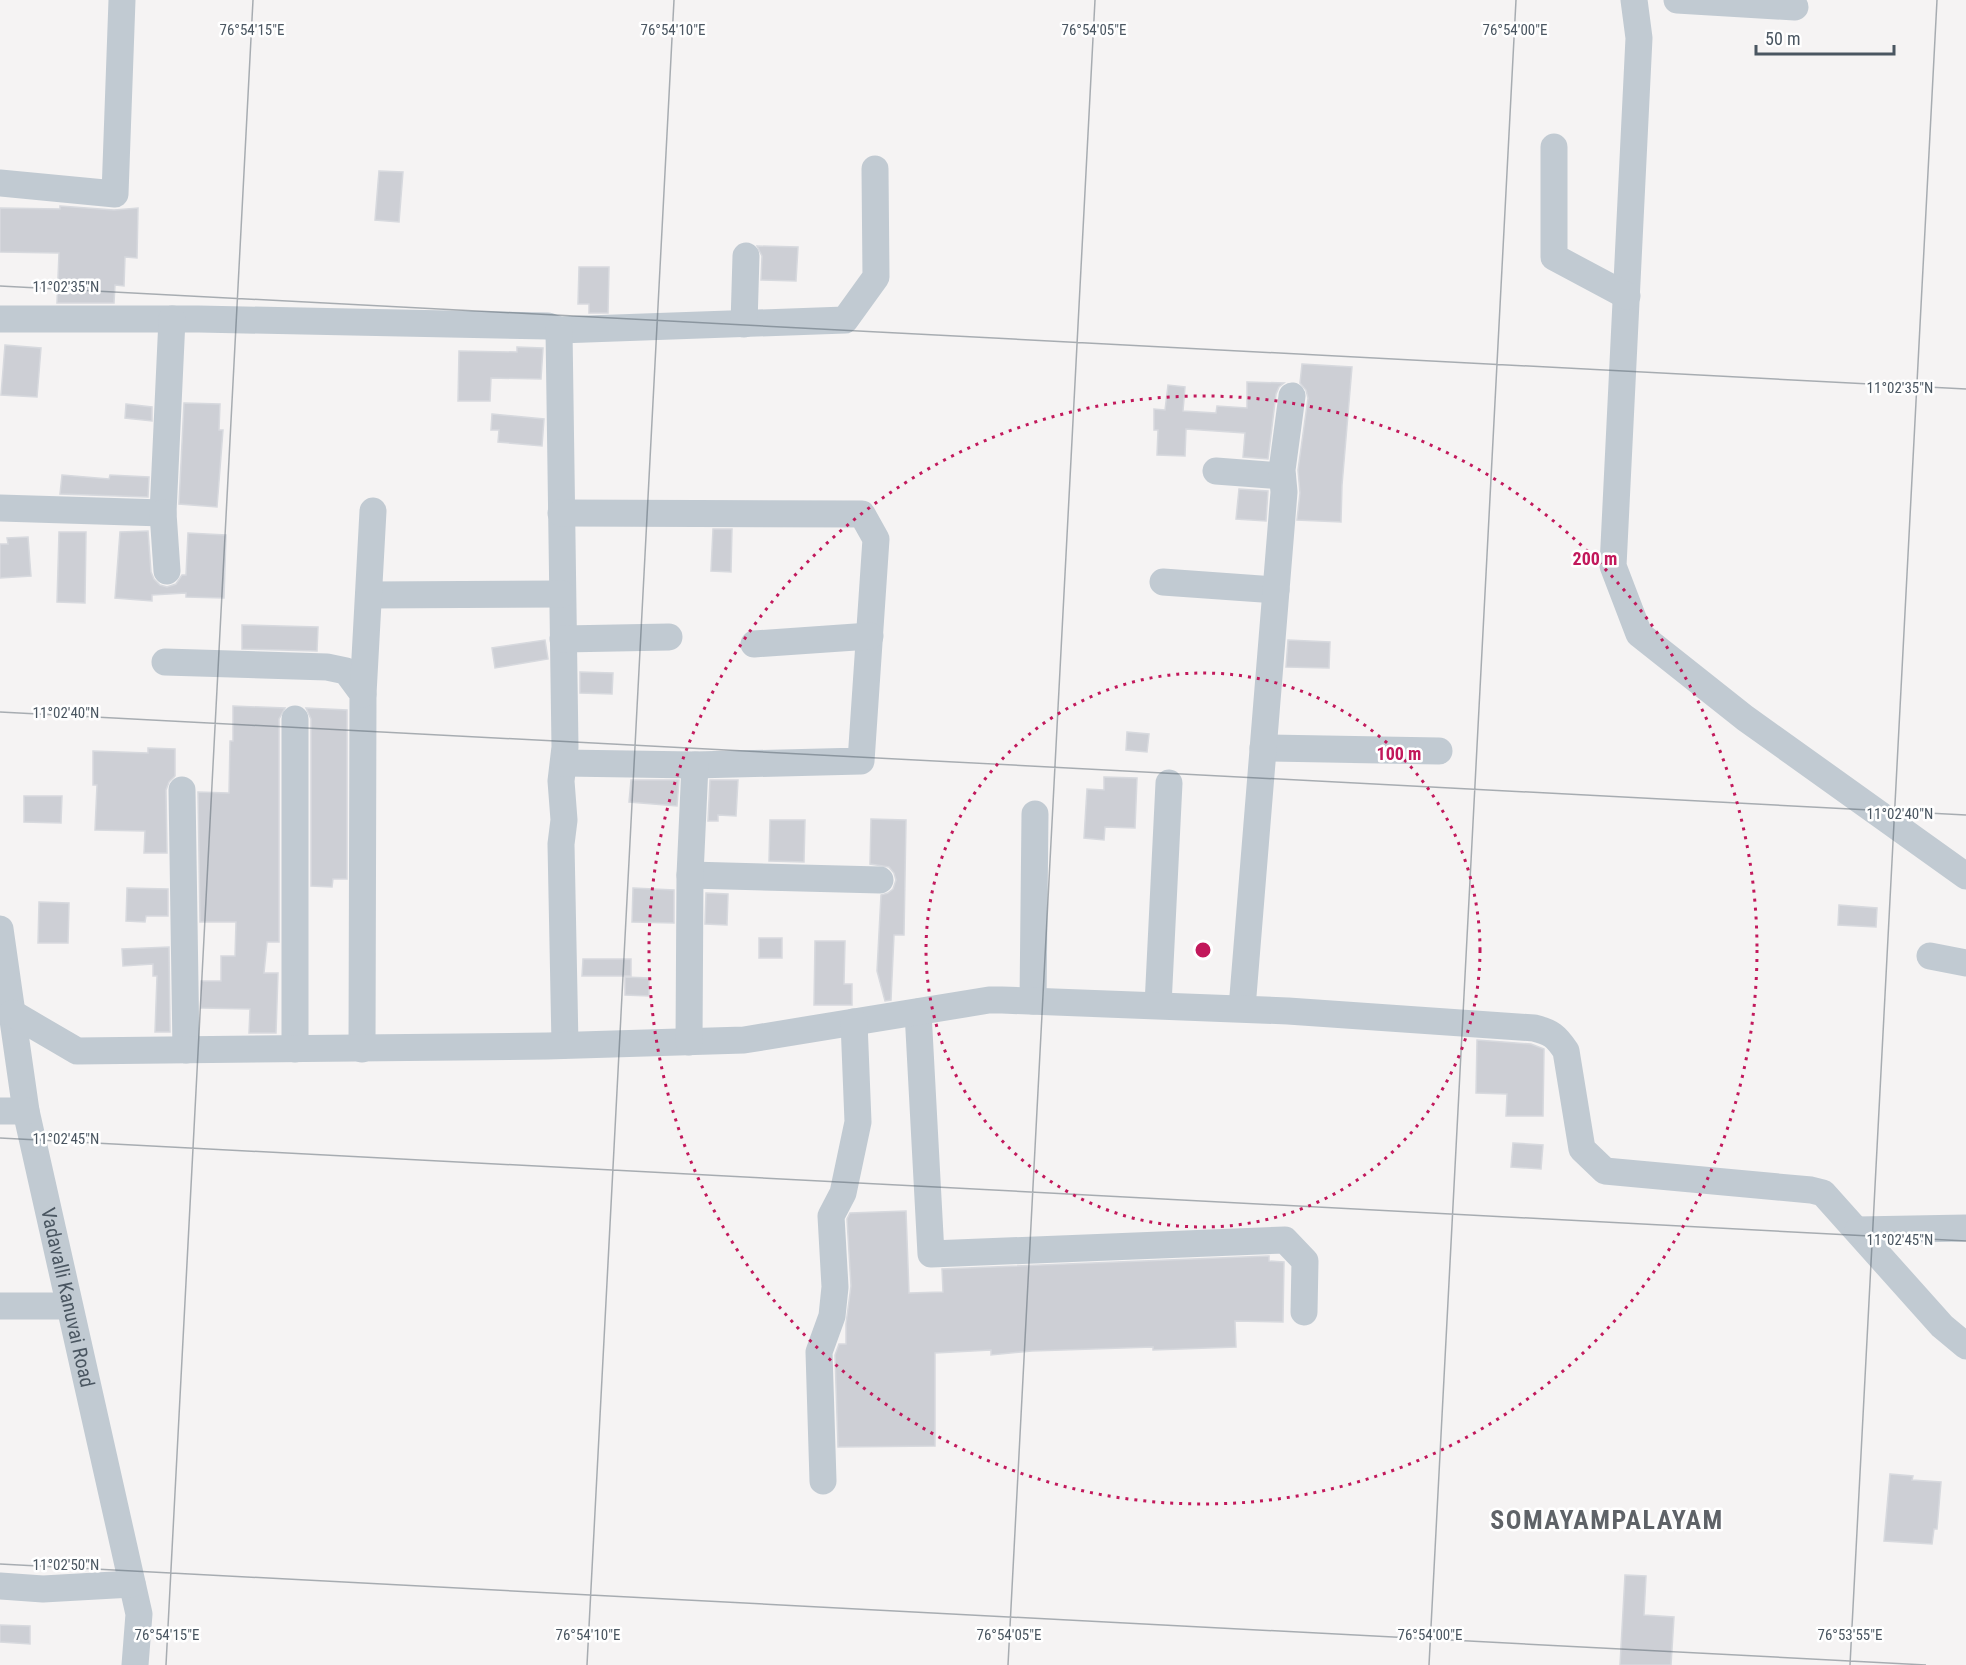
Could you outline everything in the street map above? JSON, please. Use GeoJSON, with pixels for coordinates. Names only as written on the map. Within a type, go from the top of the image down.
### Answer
{"type":"FeatureCollection","features":[{"type":"Feature","properties":{"kind":"street"},"geometry":{"type":"LineString","coordinates":[[0,183],[115,194],[122,0]]}},
{"type":"Feature","properties":{"kind":"street"},"geometry":{"type":"LineString","coordinates":[[1634,0],[1640,38],[1613,567],[1639,634],[1745,718],[1966,876]]}},
{"type":"Feature","properties":{"kind":"street"},"geometry":{"type":"LineString","coordinates":[[1677,0],[1795,7]]}},
{"type":"Feature","properties":{"kind":"street"},"geometry":{"type":"LineString","coordinates":[[1554,147],[1554,257],[1627,296]]}},
{"type":"Feature","properties":{"kind":"street"},"geometry":{"type":"LineString","coordinates":[[0,319],[172,319],[548,326],[559,330],[845,320],[876,277],[875,169]]}},
{"type":"Feature","properties":{"kind":"street"},"geometry":{"type":"LineString","coordinates":[[744,324],[746,256]]}},
{"type":"Feature","properties":{"kind":"street"},"geometry":{"type":"LineString","coordinates":[[166,571],[163,513],[172,319]]}},
{"type":"Feature","properties":{"kind":"street"},"geometry":{"type":"LineString","coordinates":[[559,330],[564,763],[561,781],[564,820],[561,844],[565,1045]]}},
{"type":"Feature","properties":{"kind":"street"},"geometry":{"type":"LineString","coordinates":[[1242,1008],[1284,492],[1282,476],[1292,396]]}},
{"type":"Feature","properties":{"kind":"street"},"geometry":{"type":"LineString","coordinates":[[1216,471],[1282,476]]}},
{"type":"Feature","properties":{"kind":"street"},"geometry":{"type":"LineString","coordinates":[[0,508],[163,513]]}},
{"type":"Feature","properties":{"kind":"street"},"geometry":{"type":"LineString","coordinates":[[362,1049],[363,694],[373,511]]}},
{"type":"Feature","properties":{"kind":"street"},"geometry":{"type":"LineString","coordinates":[[561,513],[862,514],[876,539],[861,761],[695,765],[564,763]]}},
{"type":"Feature","properties":{"kind":"street"},"geometry":{"type":"LineString","coordinates":[[1163,582],[1276,590]]}},
{"type":"Feature","properties":{"kind":"street"},"geometry":{"type":"LineString","coordinates":[[369,596],[562,594]]}},
{"type":"Feature","properties":{"kind":"street"},"geometry":{"type":"LineString","coordinates":[[754,644],[870,636]]}},
{"type":"Feature","properties":{"kind":"street"},"geometry":{"type":"LineString","coordinates":[[563,639],[669,637]]}},
{"type":"Feature","properties":{"kind":"street"},"geometry":{"type":"LineString","coordinates":[[165,662],[327,667],[346,671],[363,694]]}},
{"type":"Feature","properties":{"kind":"street"},"geometry":{"type":"LineString","coordinates":[[295,719],[295,1049]]}},
{"type":"Feature","properties":{"kind":"street"},"geometry":{"type":"LineString","coordinates":[[1263,748],[1439,751]]}},
{"type":"Feature","properties":{"kind":"street"},"geometry":{"type":"LineString","coordinates":[[689,1042],[690,875],[695,765]]}},
{"type":"Feature","properties":{"kind":"street"},"geometry":{"type":"LineString","coordinates":[[1158,1005],[1168,783]]}},
{"type":"Feature","properties":{"kind":"street"},"geometry":{"type":"LineString","coordinates":[[182,790],[186,1050]]}},
{"type":"Feature","properties":{"kind":"street"},"geometry":{"type":"LineString","coordinates":[[1033,1001],[1035,814]]}},
{"type":"Feature","properties":{"kind":"street"},"geometry":{"type":"LineString","coordinates":[[690,875],[879,880]]}},
{"type":"Feature","properties":{"kind":"street","name":"Vadavalli Kanuvai Road"},"geometry":{"type":"LineString","coordinates":[[0,929],[17,1053],[13,1111],[69,1306],[139,1614],[135,1665]]}},
{"type":"Feature","properties":{"kind":"street"},"geometry":{"type":"LineString","coordinates":[[1930,956],[1966,963]]}},
{"type":"Feature","properties":{"kind":"street"},"geometry":{"type":"LineString","coordinates":[[17,1053],[362,1049],[744,1040],[989,1000],[1242,1008],[1534,1028],[1549,1032],[1560,1042],[1566,1052],[1582,1149],[1605,1171],[1818,1191],[1828,1197],[1942,1326],[1966,1346]]}},
{"type":"Feature","properties":{"kind":"street"},"geometry":{"type":"LineString","coordinates":[[918,1012],[931,1254],[1285,1240],[1305,1261],[1304,1312]]}},
{"type":"Feature","properties":{"kind":"street"},"geometry":{"type":"LineString","coordinates":[[12,1013],[77,1051]]}},
{"type":"Feature","properties":{"kind":"street"},"geometry":{"type":"LineString","coordinates":[[823,1481],[819,1352],[832,1316],[834,1287],[831,1216],[843,1193],[858,1122],[854,1022]]}},
{"type":"Feature","properties":{"kind":"street"},"geometry":{"type":"LineString","coordinates":[[1858,1230],[1966,1228]]}},
{"type":"Feature","properties":{"kind":"street"},"geometry":{"type":"LineString","coordinates":[[0,1306],[69,1306]]}},
{"type":"Feature","properties":{"kind":"street"},"geometry":{"type":"LineString","coordinates":[[0,1586],[43,1589],[132,1584]]}},
{"type":"Feature","properties":{"kind":"building"},"geometry":{"type":"Polygon","coordinates":[[[379,171],[403,172],[399,222],[375,220],[379,171]]]}},
{"type":"Feature","properties":{"kind":"building"},"geometry":{"type":"Polygon","coordinates":[[[60,206],[114,210],[138,208],[137,258],[125,257],[124,286],[115,285],[114,303],[57,303],[59,253],[0,252],[0,208],[60,209],[60,206]]]}},
{"type":"Feature","properties":{"kind":"building"},"geometry":{"type":"Polygon","coordinates":[[[757,246],[798,247],[796,281],[761,280],[762,256],[757,246]]]}},
{"type":"Feature","properties":{"kind":"building"},"geometry":{"type":"Polygon","coordinates":[[[579,267],[609,267],[608,313],[589,313],[589,304],[578,304],[579,267]]]}},
{"type":"Feature","properties":{"kind":"building"},"geometry":{"type":"Polygon","coordinates":[[[5,345],[41,348],[37,397],[1,395],[5,345]]]}},
{"type":"Feature","properties":{"kind":"building"},"geometry":{"type":"Polygon","coordinates":[[[517,347],[543,348],[541,379],[491,378],[490,401],[458,401],[459,351],[517,352],[517,347]]]}},
{"type":"Feature","properties":{"kind":"building"},"geometry":{"type":"Polygon","coordinates":[[[1302,364],[1352,367],[1341,522],[1297,520],[1300,493],[1298,470],[1308,398],[1306,390],[1300,383],[1302,364]]]}},
{"type":"Feature","properties":{"kind":"building"},"geometry":{"type":"Polygon","coordinates":[[[1247,382],[1284,383],[1276,394],[1268,459],[1243,457],[1245,433],[1186,429],[1185,456],[1157,455],[1158,430],[1154,430],[1154,409],[1165,410],[1168,385],[1185,387],[1183,411],[1216,413],[1217,406],[1247,408],[1247,382]]]}},
{"type":"Feature","properties":{"kind":"building"},"geometry":{"type":"Polygon","coordinates":[[[184,403],[220,404],[219,430],[223,430],[217,507],[179,504],[184,403]]]}},
{"type":"Feature","properties":{"kind":"building"},"geometry":{"type":"Polygon","coordinates":[[[126,404],[152,407],[152,421],[125,418],[126,404]]]}},
{"type":"Feature","properties":{"kind":"building"},"geometry":{"type":"Polygon","coordinates":[[[492,414],[544,419],[542,446],[498,442],[499,430],[491,430],[492,414]]]}},
{"type":"Feature","properties":{"kind":"building"},"geometry":{"type":"Polygon","coordinates":[[[62,475],[109,479],[110,475],[149,477],[148,497],[60,494],[62,475]]]}},
{"type":"Feature","properties":{"kind":"building"},"geometry":{"type":"Polygon","coordinates":[[[1239,489],[1268,491],[1266,521],[1236,519],[1239,489]]]}},
{"type":"Feature","properties":{"kind":"building"},"geometry":{"type":"Polygon","coordinates":[[[713,529],[732,529],[731,572],[711,571],[713,529]]]}},
{"type":"Feature","properties":{"kind":"building"},"geometry":{"type":"Polygon","coordinates":[[[148,531],[151,572],[160,585],[167,587],[176,584],[182,575],[186,575],[188,533],[226,535],[224,598],[186,597],[186,593],[152,595],[152,601],[115,598],[120,532],[148,531]]]}},
{"type":"Feature","properties":{"kind":"building"},"geometry":{"type":"Polygon","coordinates":[[[59,532],[86,532],[85,603],[57,602],[59,532]]]}},
{"type":"Feature","properties":{"kind":"building"},"geometry":{"type":"Polygon","coordinates":[[[28,537],[31,576],[0,578],[0,544],[8,544],[7,538],[28,537]]]}},
{"type":"Feature","properties":{"kind":"building"},"geometry":{"type":"Polygon","coordinates":[[[242,625],[318,627],[317,651],[242,649],[242,625]]]}},
{"type":"Feature","properties":{"kind":"building"},"geometry":{"type":"Polygon","coordinates":[[[545,640],[548,659],[495,668],[492,648],[545,640]]]}},
{"type":"Feature","properties":{"kind":"building"},"geometry":{"type":"Polygon","coordinates":[[[1288,640],[1330,642],[1329,668],[1286,667],[1288,640]]]}},
{"type":"Feature","properties":{"kind":"building"},"geometry":{"type":"Polygon","coordinates":[[[580,672],[613,673],[612,694],[580,693],[580,672]]]}},
{"type":"Feature","properties":{"kind":"building"},"geometry":{"type":"Polygon","coordinates":[[[233,706],[285,708],[279,719],[279,942],[267,942],[264,973],[278,973],[276,1033],[249,1033],[250,1009],[201,1008],[201,981],[221,981],[221,956],[235,956],[236,922],[200,922],[198,792],[229,793],[233,706]]]}},
{"type":"Feature","properties":{"kind":"building"},"geometry":{"type":"Polygon","coordinates":[[[306,708],[347,710],[347,879],[333,879],[332,887],[311,886],[311,719],[306,708]]]}},
{"type":"Feature","properties":{"kind":"building"},"geometry":{"type":"Polygon","coordinates":[[[1127,732],[1149,734],[1147,752],[1126,750],[1127,732]]]}},
{"type":"Feature","properties":{"kind":"building"},"geometry":{"type":"Polygon","coordinates":[[[148,748],[175,749],[175,776],[169,782],[166,790],[167,853],[144,853],[145,831],[95,830],[97,785],[93,785],[93,751],[148,753],[148,748]]]}},
{"type":"Feature","properties":{"kind":"building"},"geometry":{"type":"Polygon","coordinates":[[[1104,777],[1137,778],[1135,828],[1105,827],[1104,840],[1084,838],[1087,789],[1104,790],[1104,777]]]}},
{"type":"Feature","properties":{"kind":"building"},"geometry":{"type":"Polygon","coordinates":[[[631,780],[679,780],[677,806],[629,802],[631,780]]]}},
{"type":"Feature","properties":{"kind":"building"},"geometry":{"type":"Polygon","coordinates":[[[710,780],[738,780],[736,816],[718,815],[718,821],[708,821],[710,780]]]}},
{"type":"Feature","properties":{"kind":"building"},"geometry":{"type":"Polygon","coordinates":[[[24,796],[62,796],[61,823],[24,822],[24,796]]]}},
{"type":"Feature","properties":{"kind":"building"},"geometry":{"type":"Polygon","coordinates":[[[871,819],[906,820],[904,935],[894,935],[891,1000],[885,1001],[877,971],[881,895],[893,889],[896,880],[889,867],[870,864],[871,819]]]}},
{"type":"Feature","properties":{"kind":"building"},"geometry":{"type":"Polygon","coordinates":[[[770,820],[805,820],[804,862],[769,861],[770,820]]]}},
{"type":"Feature","properties":{"kind":"building"},"geometry":{"type":"Polygon","coordinates":[[[127,888],[168,889],[168,916],[146,916],[145,922],[126,921],[127,888]]]}},
{"type":"Feature","properties":{"kind":"building"},"geometry":{"type":"Polygon","coordinates":[[[633,888],[674,890],[674,923],[632,922],[633,888]]]}},
{"type":"Feature","properties":{"kind":"building"},"geometry":{"type":"Polygon","coordinates":[[[706,893],[728,894],[727,925],[705,924],[706,893]]]}},
{"type":"Feature","properties":{"kind":"building"},"geometry":{"type":"Polygon","coordinates":[[[39,902],[69,903],[68,943],[38,943],[39,902]]]}},
{"type":"Feature","properties":{"kind":"building"},"geometry":{"type":"Polygon","coordinates":[[[1839,905],[1877,908],[1876,927],[1838,925],[1839,905]]]}},
{"type":"Feature","properties":{"kind":"building"},"geometry":{"type":"Polygon","coordinates":[[[759,938],[782,938],[782,958],[759,958],[759,938]]]}},
{"type":"Feature","properties":{"kind":"building"},"geometry":{"type":"Polygon","coordinates":[[[815,941],[845,941],[844,984],[852,984],[852,1005],[814,1005],[815,941]]]}},
{"type":"Feature","properties":{"kind":"building"},"geometry":{"type":"Polygon","coordinates":[[[169,947],[170,1032],[155,1032],[157,976],[153,976],[153,964],[123,966],[122,949],[169,947]]]}},
{"type":"Feature","properties":{"kind":"building"},"geometry":{"type":"Polygon","coordinates":[[[583,959],[631,959],[631,976],[582,976],[583,959]]]}},
{"type":"Feature","properties":{"kind":"building"},"geometry":{"type":"Polygon","coordinates":[[[625,977],[649,978],[649,996],[625,995],[625,977]]]}},
{"type":"Feature","properties":{"kind":"building"},"geometry":{"type":"Polygon","coordinates":[[[1477,1040],[1531,1044],[1544,1049],[1543,1116],[1506,1116],[1507,1094],[1476,1093],[1477,1040]]]}},
{"type":"Feature","properties":{"kind":"building"},"geometry":{"type":"Polygon","coordinates":[[[1513,1143],[1543,1145],[1541,1169],[1511,1167],[1513,1143]]]}},
{"type":"Feature","properties":{"kind":"building"},"geometry":{"type":"Polygon","coordinates":[[[906,1211],[909,1293],[943,1292],[942,1269],[1269,1256],[1269,1261],[1284,1262],[1283,1322],[1235,1321],[1236,1347],[1153,1350],[1153,1347],[1032,1351],[991,1355],[991,1350],[935,1353],[935,1446],[838,1447],[835,1355],[839,1344],[846,1344],[851,1286],[847,1219],[850,1213],[906,1211]]]}},
{"type":"Feature","properties":{"kind":"building"},"geometry":{"type":"Polygon","coordinates":[[[1890,1474],[1913,1476],[1912,1480],[1941,1482],[1937,1529],[1934,1529],[1932,1544],[1884,1541],[1890,1474]]]}},
{"type":"Feature","properties":{"kind":"building"},"geometry":{"type":"Polygon","coordinates":[[[1625,1575],[1646,1576],[1644,1615],[1674,1617],[1671,1665],[1620,1665],[1625,1575]]]}},
{"type":"Feature","properties":{"kind":"building"},"geometry":{"type":"Polygon","coordinates":[[[0,1625],[30,1626],[30,1644],[0,1642],[0,1625]]]}},
{"type":"Feature","properties":{"kind":"district","name":"SOMAYAMPALAYAM"},"geometry":{"type":"Point","coordinates":[1607,1520]}}]}
